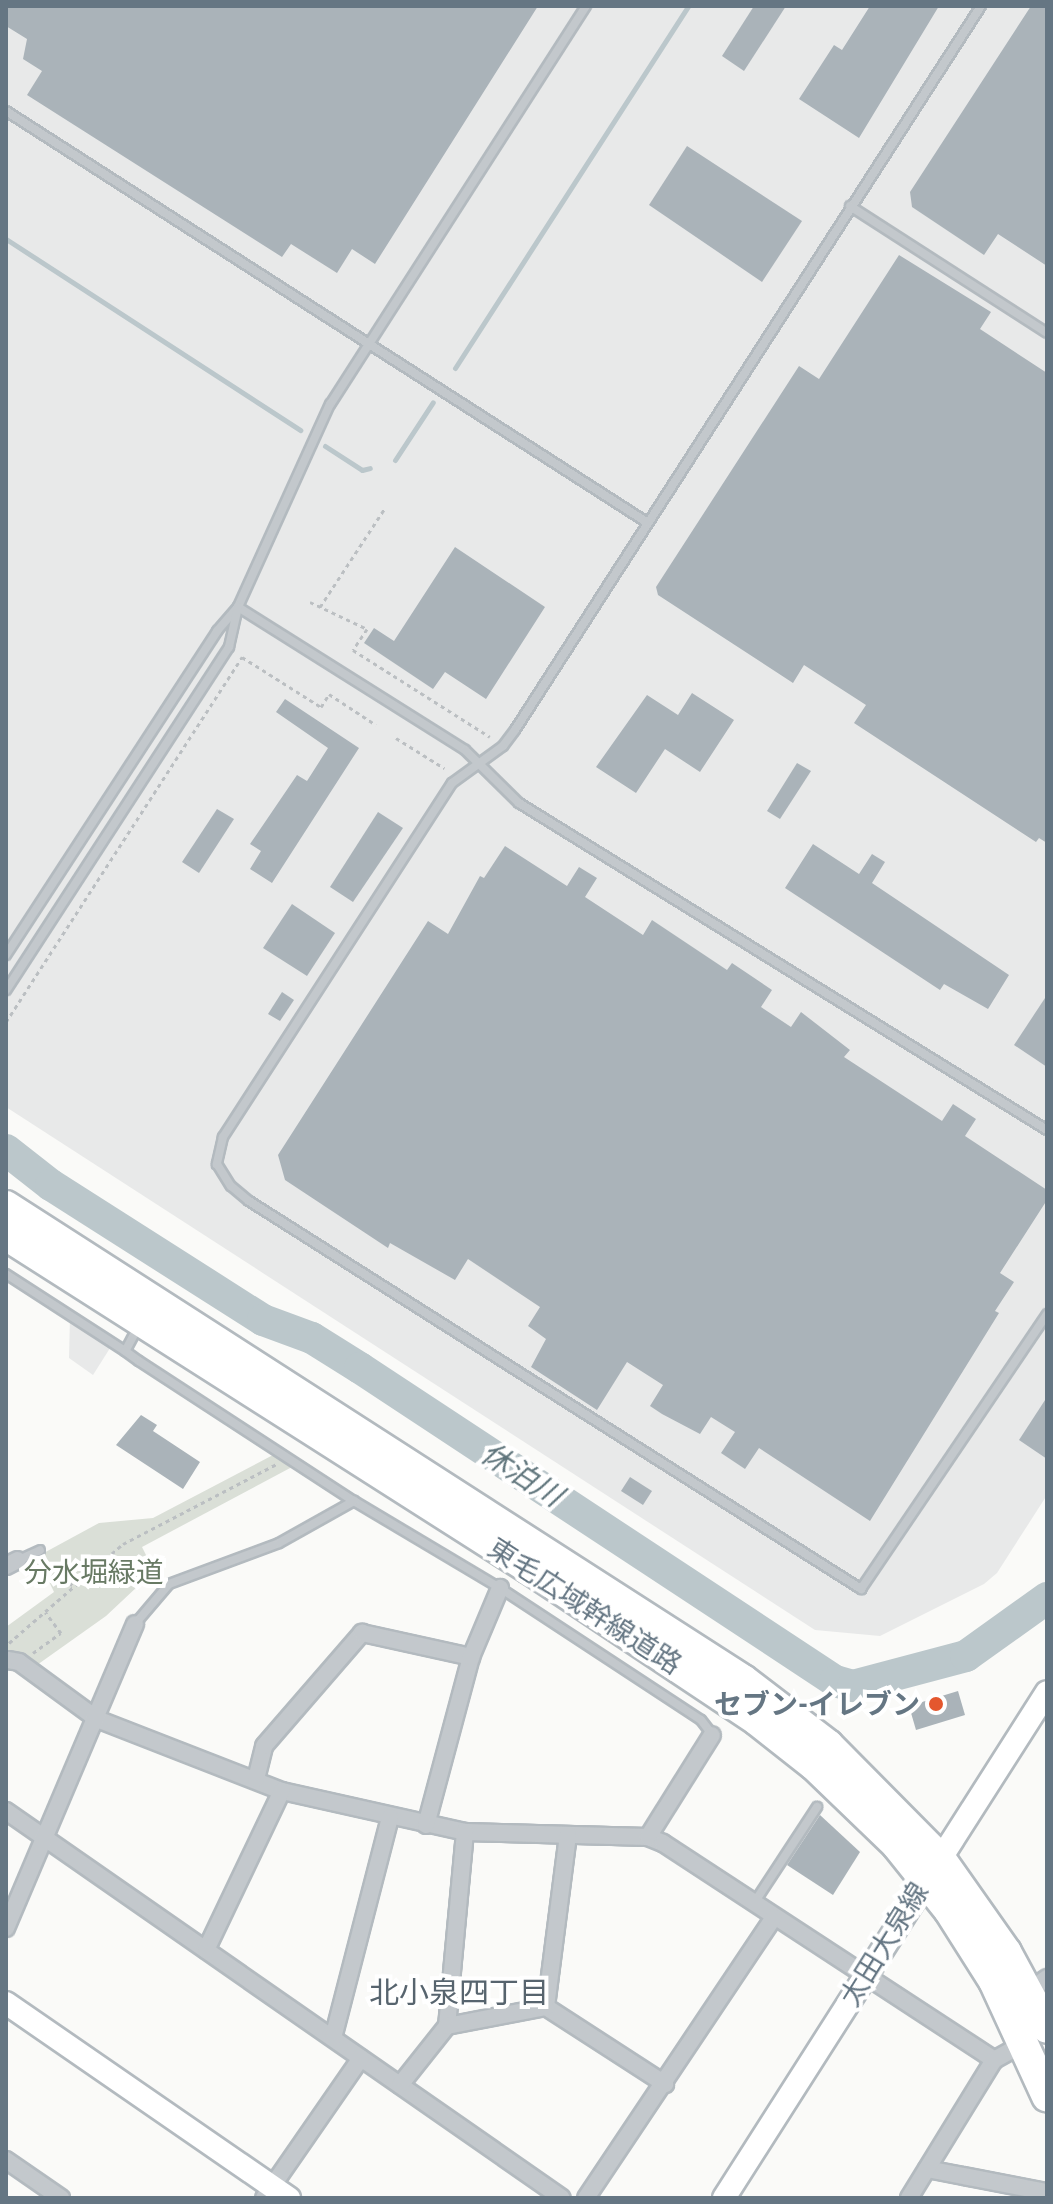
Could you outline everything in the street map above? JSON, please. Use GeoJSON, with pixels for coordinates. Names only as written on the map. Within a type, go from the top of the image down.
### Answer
{"type":"FeatureCollection","features":[{"type":"Feature","properties":{"kind":"highway","name":"東毛広域幹線道路"},"geometry":{"type":"LineString","coordinates":[[6,1206],[743,1680],[828,1745],[932,1867],[1038,1984],[1036,2036],[1047,2096]]}},
{"type":"Feature","properties":{"kind":"highway","name":"東毛広域幹線道路"},"geometry":{"type":"LineString","coordinates":[[6,1235],[396,1482],[758,1721],[932,1867],[994,1981],[1036,2036]]}},
{"type":"Feature","properties":{"kind":"main road","name":"太田大泉線"},"geometry":{"type":"LineString","coordinates":[[724,2198],[932,1867],[1047,1692]]}},
{"type":"Feature","properties":{"kind":"main road"},"geometry":{"type":"LineString","coordinates":[[6,2003],[275,2194]]}},
{"type":"Feature","properties":{"kind":"street"},"geometry":{"type":"LineString","coordinates":[[426,1825],[471,1657],[500,1588]]}},
{"type":"Feature","properties":{"kind":"street"},"geometry":{"type":"LineString","coordinates":[[6,1928],[47,1839],[135,1624]]}},
{"type":"Feature","properties":{"kind":"street"},"geometry":{"type":"LineString","coordinates":[[256,1779],[270,1737],[362,1633],[471,1657]]}},
{"type":"Feature","properties":{"kind":"street"},"geometry":{"type":"LineString","coordinates":[[10,1657],[97,1719],[282,1791],[465,1832],[648,1837],[994,2060]]}},
{"type":"Feature","properties":{"kind":"street"},"geometry":{"type":"LineString","coordinates":[[648,1837],[712,1735]]}},
{"type":"Feature","properties":{"kind":"street"},"geometry":{"type":"LineString","coordinates":[[206,1950],[282,1791]]}},
{"type":"Feature","properties":{"kind":"street"},"geometry":{"type":"LineString","coordinates":[[6,1811],[562,2198]]}},
{"type":"Feature","properties":{"kind":"street"},"geometry":{"type":"LineString","coordinates":[[333,2038],[390,1817]]}},
{"type":"Feature","properties":{"kind":"street"},"geometry":{"type":"LineString","coordinates":[[400,2085],[447,2026],[465,1832]]}},
{"type":"Feature","properties":{"kind":"street"},"geometry":{"type":"LineString","coordinates":[[546,2007],[568,1835]]}},
{"type":"Feature","properties":{"kind":"street"},"geometry":{"type":"LineString","coordinates":[[586,2198],[774,1917]]}},
{"type":"Feature","properties":{"kind":"street"},"geometry":{"type":"LineString","coordinates":[[447,2026],[546,2007],[665,2084]]}},
{"type":"Feature","properties":{"kind":"street"},"geometry":{"type":"LineString","coordinates":[[909,2198],[994,2060],[1036,2036]]}},
{"type":"Feature","properties":{"kind":"street"},"geometry":{"type":"LineString","coordinates":[[275,2194],[361,2058]]}},
{"type":"Feature","properties":{"kind":"street"},"geometry":{"type":"LineString","coordinates":[[6,2160],[61,2198]]}},
{"type":"Feature","properties":{"kind":"street"},"geometry":{"type":"LineString","coordinates":[[927,2169],[1012,2193],[1047,2192]]}},
{"type":"Feature","properties":{"kind":"lane"},"geometry":{"type":"LineString","coordinates":[[6,990],[229,647],[238,607],[309,443],[586,6]]}},
{"type":"Feature","properties":{"kind":"lane"},"geometry":{"type":"LineString","coordinates":[[981,6],[515,730],[479,765],[452,783],[223,1137],[217,1164],[231,1186],[861,1589],[1047,1314]]}},
{"type":"Feature","properties":{"kind":"lane"},"geometry":{"type":"LineString","coordinates":[[6,111],[648,523]]}},
{"type":"Feature","properties":{"kind":"lane"},"geometry":{"type":"LineString","coordinates":[[850,206],[1047,333]]}},
{"type":"Feature","properties":{"kind":"lane"},"geometry":{"type":"LineString","coordinates":[[238,607],[465,750],[519,803],[1047,1130]]}},
{"type":"Feature","properties":{"kind":"lane"},"geometry":{"type":"LineString","coordinates":[[6,955],[217,631],[238,607]]}},
{"type":"Feature","properties":{"kind":"lane"},"geometry":{"type":"LineString","coordinates":[[6,1274],[354,1501],[500,1588],[701,1720],[712,1735]]}},
{"type":"Feature","properties":{"kind":"lane"},"geometry":{"type":"LineString","coordinates":[[125,1351],[141,1323]]}},
{"type":"Feature","properties":{"kind":"lane"},"geometry":{"type":"LineString","coordinates":[[135,1624],[169,1584],[279,1543],[354,1501]]}},
{"type":"Feature","properties":{"kind":"lane"},"geometry":{"type":"LineString","coordinates":[[17,1561],[40,1550]]}},
{"type":"Feature","properties":{"kind":"lane"},"geometry":{"type":"LineString","coordinates":[[754,1904],[817,1807]]}},
{"type":"Feature","properties":{"kind":"path"},"geometry":{"type":"LineString","coordinates":[[320,607],[385,508]]}},
{"type":"Feature","properties":{"kind":"path"},"geometry":{"type":"LineString","coordinates":[[310,602],[367,629],[353,650],[490,737]]}},
{"type":"Feature","properties":{"kind":"path"},"geometry":{"type":"LineString","coordinates":[[6,1022],[242,657],[321,707],[329,694],[376,725]]}},
{"type":"Feature","properties":{"kind":"path"},"geometry":{"type":"LineString","coordinates":[[396,738],[444,768]]}},
{"type":"Feature","properties":{"kind":"path"},"geometry":{"type":"LineString","coordinates":[[10,1657],[45,1612],[123,1544],[282,1461]]}},
{"type":"Feature","properties":{"kind":"path"},"geometry":{"type":"LineString","coordinates":[[17,1561],[56,1568],[74,1587]]}},
{"type":"Feature","properties":{"kind":"path"},"geometry":{"type":"LineString","coordinates":[[10,1657],[61,1633],[45,1612]]}},
{"type":"Feature","properties":{"kind":"shaded area"},"geometry":{"type":"Polygon","coordinates":[[[6,6],[1047,6],[1047,1495],[997,1573],[984,1584],[880,1636],[815,1630],[6,1107],[6,6]]]}},
{"type":"Feature","properties":{"kind":"shaded area"},"geometry":{"type":"Polygon","coordinates":[[[70,1317],[112,1345],[93,1375],[69,1358],[70,1317]]]}},
{"type":"Feature","properties":{"kind":"green space","name":"分水堀緑道"},"geometry":{"type":"Polygon","coordinates":[[[273,1455],[292,1467],[142,1547],[154,1571],[106,1616],[37,1665],[13,1651],[6,1653],[6,1627],[54,1592],[42,1567],[29,1561],[99,1523],[153,1518],[273,1455]]]}},
{"type":"Feature","properties":{"kind":"building"},"geometry":{"type":"Polygon","coordinates":[[[6,6],[538,6],[375,264],[352,249],[337,273],[291,244],[282,257],[27,95],[42,71],[23,59],[27,39],[6,26],[6,6]]]}},
{"type":"Feature","properties":{"kind":"building"},"geometry":{"type":"Polygon","coordinates":[[[754,6],[786,6],[744,71],[722,56],[754,6]]]}},
{"type":"Feature","properties":{"kind":"building"},"geometry":{"type":"Polygon","coordinates":[[[870,6],[939,6],[859,138],[799,99],[834,45],[842,50],[870,6]]]}},
{"type":"Feature","properties":{"kind":"building"},"geometry":{"type":"Polygon","coordinates":[[[1031,6],[1047,6],[1047,266],[998,234],[984,255],[912,207],[910,192],[1031,6]]]}},
{"type":"Feature","properties":{"kind":"building"},"geometry":{"type":"Polygon","coordinates":[[[687,146],[802,221],[762,282],[649,205],[687,146]]]}},
{"type":"Feature","properties":{"kind":"building"},"geometry":{"type":"Polygon","coordinates":[[[899,255],[991,312],[980,329],[1047,373],[1047,843],[1039,838],[1036,842],[854,723],[866,705],[804,665],[793,683],[658,595],[656,587],[799,366],[819,379],[899,255]]]}},
{"type":"Feature","properties":{"kind":"building"},"geometry":{"type":"Polygon","coordinates":[[[455,547],[545,607],[486,699],[445,672],[433,689],[364,643],[374,628],[394,641],[455,547]]]}},
{"type":"Feature","properties":{"kind":"building"},"geometry":{"type":"Polygon","coordinates":[[[692,693],[734,720],[700,772],[665,749],[636,793],[596,767],[647,695],[678,715],[692,693]]]}},
{"type":"Feature","properties":{"kind":"building"},"geometry":{"type":"Polygon","coordinates":[[[285,699],[359,748],[272,883],[250,869],[261,851],[250,844],[297,775],[307,781],[328,748],[276,712],[285,699]]]}},
{"type":"Feature","properties":{"kind":"building"},"geometry":{"type":"Polygon","coordinates":[[[797,763],[811,771],[780,819],[767,811],[797,763]]]}},
{"type":"Feature","properties":{"kind":"building"},"geometry":{"type":"Polygon","coordinates":[[[217,809],[234,819],[199,873],[182,862],[217,809]]]}},
{"type":"Feature","properties":{"kind":"building"},"geometry":{"type":"Polygon","coordinates":[[[378,812],[403,828],[353,902],[330,887],[378,812]]]}},
{"type":"Feature","properties":{"kind":"building"},"geometry":{"type":"Polygon","coordinates":[[[813,844],[859,874],[872,854],[885,862],[872,883],[1009,975],[988,1009],[944,984],[940,990],[785,888],[813,844]]]}},
{"type":"Feature","properties":{"kind":"building"},"geometry":{"type":"Polygon","coordinates":[[[505,846],[567,886],[579,867],[597,878],[585,897],[643,935],[652,920],[727,970],[732,963],[772,990],[761,1007],[791,1027],[801,1012],[850,1050],[844,1057],[942,1121],[953,1104],[976,1119],[965,1136],[1047,1190],[1047,1200],[1000,1273],[1014,1282],[995,1311],[999,1313],[870,1521],[759,1448],[745,1469],[721,1453],[735,1432],[711,1417],[700,1434],[662,1414],[650,1406],[663,1385],[627,1362],[597,1410],[531,1367],[546,1339],[528,1326],[540,1307],[468,1259],[455,1280],[390,1243],[388,1248],[285,1180],[278,1155],[428,921],[448,934],[480,876],[484,878],[505,846]]]}},
{"type":"Feature","properties":{"kind":"building"},"geometry":{"type":"Polygon","coordinates":[[[292,904],[335,933],[307,976],[263,948],[292,904]]]}},
{"type":"Feature","properties":{"kind":"building"},"geometry":{"type":"Polygon","coordinates":[[[282,992],[294,1000],[280,1021],[268,1014],[282,992]]]}},
{"type":"Feature","properties":{"kind":"building"},"geometry":{"type":"Polygon","coordinates":[[[1047,995],[1047,1067],[1014,1045],[1047,995]]]}},
{"type":"Feature","properties":{"kind":"building"},"geometry":{"type":"Polygon","coordinates":[[[1047,1397],[1047,1459],[1019,1440],[1047,1397]]]}},
{"type":"Feature","properties":{"kind":"building"},"geometry":{"type":"Polygon","coordinates":[[[141,1415],[157,1425],[153,1431],[200,1462],[183,1489],[116,1445],[141,1415]]]}},
{"type":"Feature","properties":{"kind":"building"},"geometry":{"type":"Polygon","coordinates":[[[630,1477],[652,1491],[643,1505],[621,1491],[630,1477]]]}},
{"type":"Feature","properties":{"kind":"building"},"geometry":{"type":"Polygon","coordinates":[[[958,1691],[965,1715],[916,1730],[909,1706],[958,1691]]]}},
{"type":"Feature","properties":{"kind":"building"},"geometry":{"type":"Polygon","coordinates":[[[820,1815],[860,1852],[833,1895],[787,1865],[820,1815]]]}},
{"type":"Feature","properties":{"kind":"waterway"},"geometry":{"type":"LineString","coordinates":[[455,368],[688,6]]}},
{"type":"Feature","properties":{"kind":"waterway"},"geometry":{"type":"LineString","coordinates":[[6,239],[300,430]]}},
{"type":"Feature","properties":{"kind":"waterway"},"geometry":{"type":"LineString","coordinates":[[395,460],[433,402]]}},
{"type":"Feature","properties":{"kind":"waterway"},"geometry":{"type":"LineString","coordinates":[[325,446],[362,470],[370,468]]}},
{"type":"Feature","properties":{"kind":"waterway","name":"休泊川"},"geometry":{"type":"LineString","coordinates":[[6,1150],[51,1185],[263,1320],[312,1338],[360,1368],[835,1681],[853,1686],[966,1656],[1047,1598]]}},
{"type":"Feature","properties":{"kind":"place","name":"セブン-イレブン"},"geometry":{"type":"Point","coordinates":[936,1704]}},
{"type":"Feature","properties":{"kind":"district","name":"北小泉四丁目"},"geometry":{"type":"Point","coordinates":[459,1992]}}]}
